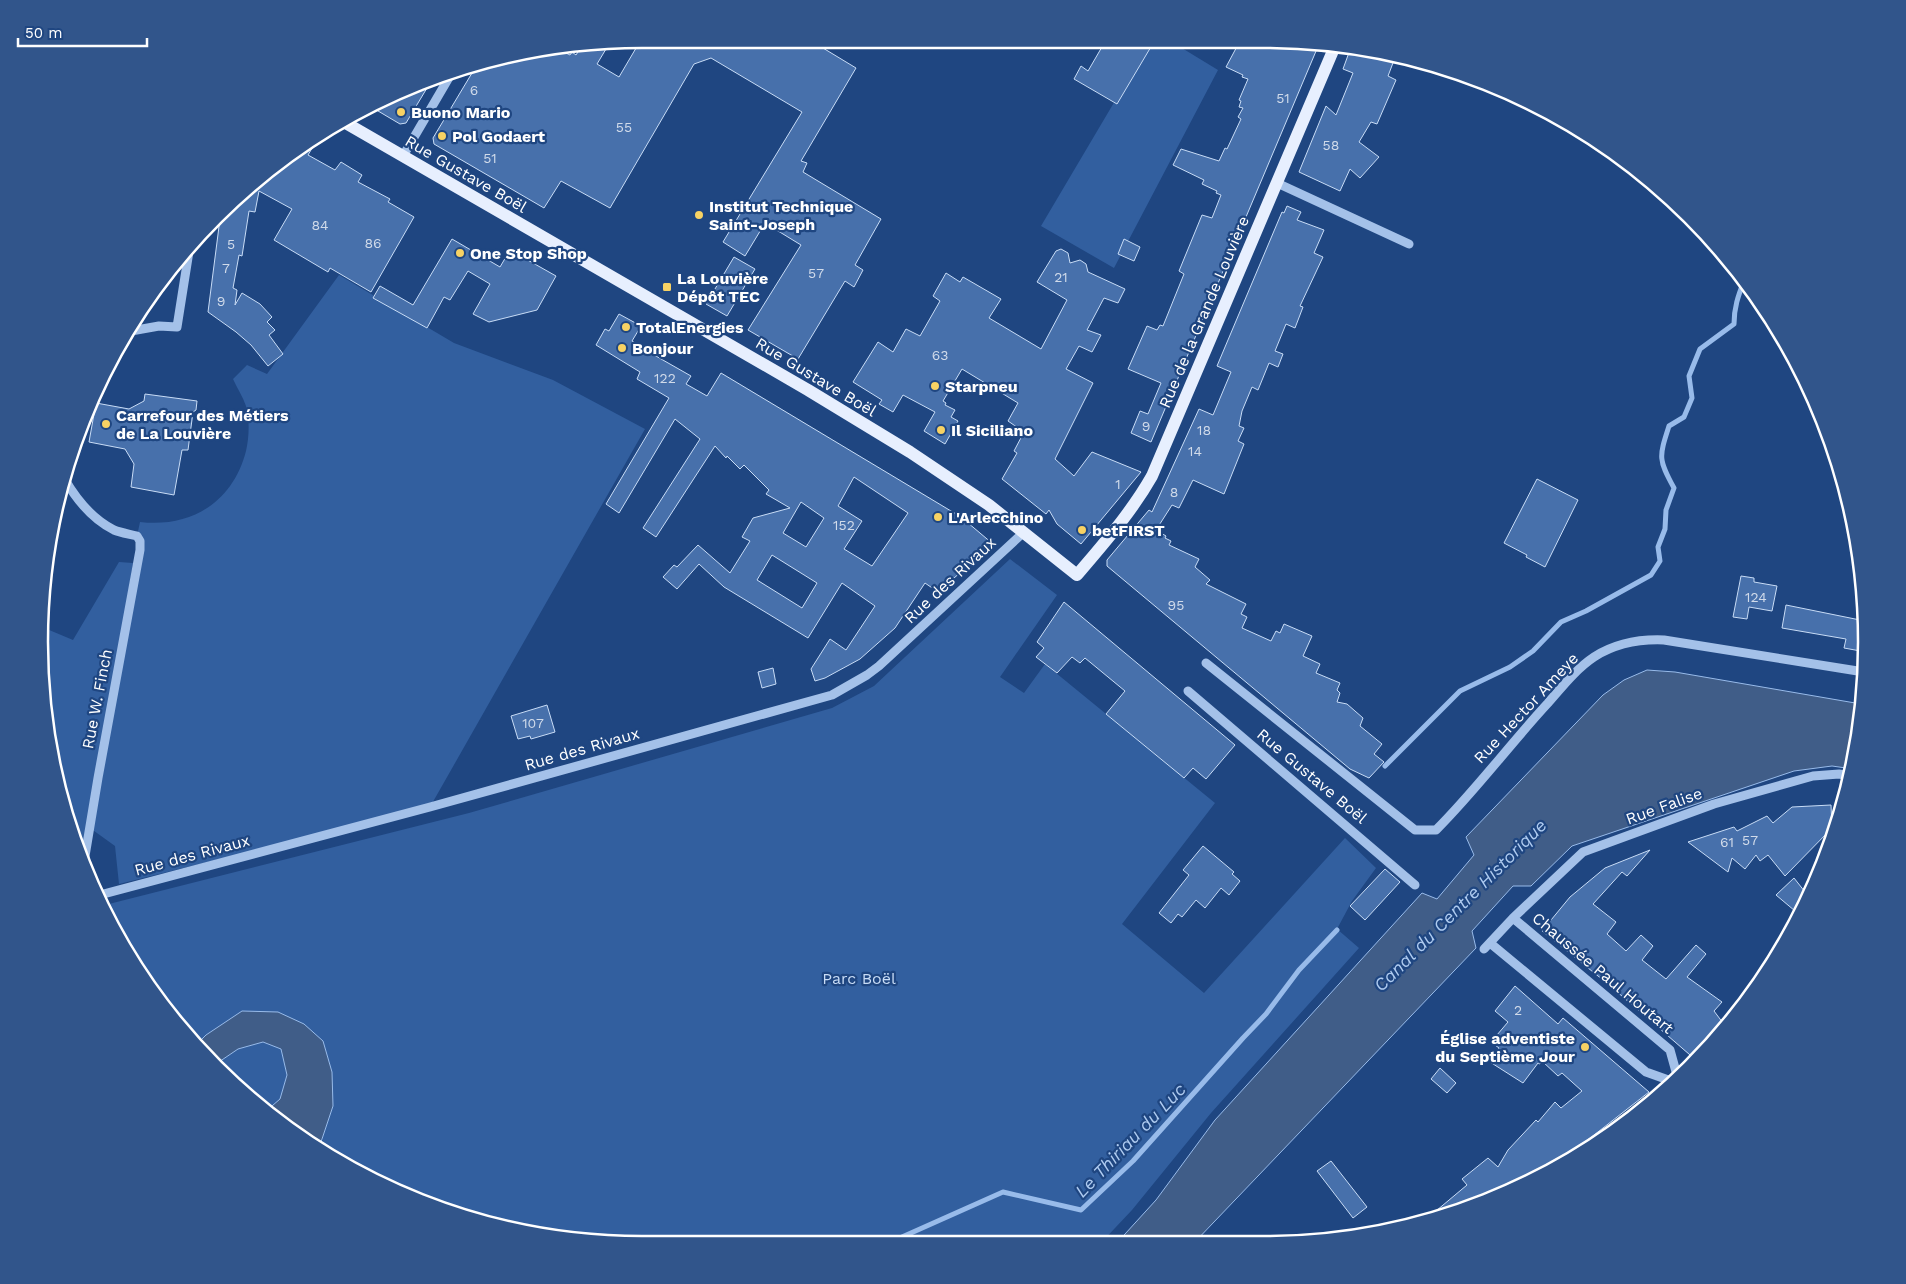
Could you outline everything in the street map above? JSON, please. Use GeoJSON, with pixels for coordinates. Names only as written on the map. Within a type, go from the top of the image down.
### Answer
{"type":"FeatureCollection","features":[{"type":"Feature","properties":{"kind":"main road","name":"Rue de la Grande Louvière"},"geometry":{"type":"LineString","coordinates":[[1076,575],[1139,500],[1152,476],[1332,52]]}},
{"type":"Feature","properties":{"kind":"main road","name":"Rue Gustave Boël"},"geometry":{"type":"LineString","coordinates":[[349,125],[808,390],[910,452],[989,505],[1076,575]]}},
{"type":"Feature","properties":{"kind":"street"},"geometry":{"type":"LineString","coordinates":[[404,156],[447,80]]}},
{"type":"Feature","properties":{"kind":"street"},"geometry":{"type":"LineString","coordinates":[[1277,184],[1409,244]]}},
{"type":"Feature","properties":{"kind":"street"},"geometry":{"type":"LineString","coordinates":[[137,330],[159,326],[177,327],[188,259]]}},
{"type":"Feature","properties":{"kind":"street","name":"Rue W. Finch"},"geometry":{"type":"LineString","coordinates":[[69,485],[94,517],[115,530],[137,536],[140,542],[86,851]]}},
{"type":"Feature","properties":{"kind":"street","name":"Rue des Rivaux"},"geometry":{"type":"LineString","coordinates":[[104,894],[420,809],[832,694],[867,676],[879,666],[1024,532]]}},
{"type":"Feature","properties":{"kind":"street","name":"Rue Hector Ameye"},"geometry":{"type":"LineString","coordinates":[[1436,830],[1577,671],[1594,657],[1627,643],[1644,639],[1664,640],[1857,671]]}},
{"type":"Feature","properties":{"kind":"street","name":"Rue Gustave Boël"},"geometry":{"type":"LineString","coordinates":[[1206,663],[1415,830],[1436,830]]}},
{"type":"Feature","properties":{"kind":"street","name":"Rue Gustave Boël"},"geometry":{"type":"LineString","coordinates":[[1188,691],[1415,885]]}},
{"type":"Feature","properties":{"kind":"street","name":"Rue Falise"},"geometry":{"type":"LineString","coordinates":[[1513,918],[1583,852],[1714,804],[1813,776],[1843,775]]}},
{"type":"Feature","properties":{"kind":"street","name":"Chaussée Paul Houtart"},"geometry":{"type":"LineString","coordinates":[[1666,1079],[1646,1072],[1487,946],[1513,918],[1670,1050],[1676,1070]]}},
{"type":"Feature","properties":{"kind":"green space"},"geometry":{"type":"Polygon","coordinates":[[[1146,48],[1182,48],[1218,70],[1114,268],[1041,226],[1146,48]]]}},
{"type":"Feature","properties":{"kind":"green space"},"geometry":{"type":"Polygon","coordinates":[[[339,275],[454,343],[553,380],[645,429],[430,807],[119,884],[115,846],[90,828],[86,851],[68,796],[53,720],[49,681],[48,630],[73,640],[119,562],[133,563],[103,749],[140,550],[137,536],[140,522],[159,523],[193,516],[207,508],[220,497],[240,469],[248,440],[249,429],[246,406],[233,379],[247,365],[267,374],[339,275]]]}},
{"type":"Feature","properties":{"kind":"green space","name":"Parc Boël"},"geometry":{"type":"Polygon","coordinates":[[[1010,559],[1057,595],[1000,677],[1024,693],[1045,664],[1215,803],[1122,924],[1204,993],[1345,838],[1376,868],[1352,901],[1337,929],[1359,948],[1211,1113],[1132,1210],[1107,1236],[603,1235],[526,1225],[451,1205],[379,1175],[322,1142],[332,1072],[242,1011],[201,1040],[170,1004],[148,972],[127,939],[109,904],[469,813],[832,708],[874,686],[1010,559]]]}},
{"type":"Feature","properties":{"kind":"green space"},"geometry":{"type":"Polygon","coordinates":[[[263,1042],[282,1049],[287,1075],[280,1100],[271,1107],[221,1061],[238,1049],[263,1042]]]}},
{"type":"Feature","properties":{"kind":"water","name":"Canal du Centre Historique"},"geometry":{"type":"Polygon","coordinates":[[[1647,670],[1675,672],[1855,703],[1845,768],[1832,766],[1794,771],[1572,846],[1531,886],[1513,886],[1472,931],[1476,948],[1201,1236],[1123,1236],[1156,1200],[1215,1120],[1422,893],[1437,899],[1474,855],[1466,837],[1603,695],[1624,680],[1647,670]]]}},
{"type":"Feature","properties":{"kind":"water"},"geometry":{"type":"Polygon","coordinates":[[[242,1011],[278,1012],[304,1024],[323,1041],[332,1072],[333,1106],[321,1142],[271,1107],[280,1099],[287,1075],[281,1049],[263,1042],[238,1049],[221,1061],[201,1040],[242,1011]]]}},
{"type":"Feature","properties":{"kind":"building"},"geometry":{"type":"Polygon","coordinates":[[[636,48],[823,48],[856,68],[801,161],[807,163],[803,172],[881,219],[855,265],[863,270],[854,287],[845,281],[798,359],[748,330],[801,245],[765,223],[745,256],[723,242],[802,112],[711,58],[694,64],[610,208],[561,181],[544,208],[434,144],[433,138],[472,73],[526,59],[566,53],[570,55],[572,52],[576,55],[578,52],[606,49],[597,64],[619,77],[636,48]]]}},
{"type":"Feature","properties":{"kind":"building"},"geometry":{"type":"Polygon","coordinates":[[[1101,48],[1150,48],[1117,104],[1074,79],[1081,66],[1088,71],[1101,48]]]}},
{"type":"Feature","properties":{"kind":"building"},"geometry":{"type":"Polygon","coordinates":[[[1236,48],[1316,50],[1151,442],[1131,433],[1140,411],[1148,414],[1161,383],[1128,369],[1147,326],[1157,330],[1160,325],[1163,326],[1184,274],[1179,271],[1202,215],[1212,218],[1221,195],[1202,184],[1204,180],[1173,165],[1181,149],[1219,161],[1225,148],[1227,149],[1241,119],[1238,117],[1243,108],[1239,107],[1241,101],[1239,100],[1248,79],[1226,67],[1236,48]]]}},
{"type":"Feature","properties":{"kind":"building"},"geometry":{"type":"Polygon","coordinates":[[[1348,54],[1380,59],[1393,62],[1388,76],[1396,80],[1377,124],[1371,122],[1359,142],[1379,157],[1360,178],[1350,169],[1340,191],[1299,172],[1326,106],[1336,115],[1353,73],[1343,69],[1348,54]]]}},
{"type":"Feature","properties":{"kind":"building"},"geometry":{"type":"Polygon","coordinates":[[[427,88],[406,123],[400,124],[377,110],[427,88]]]}},
{"type":"Feature","properties":{"kind":"building"},"geometry":{"type":"Polygon","coordinates":[[[312,148],[308,155],[335,170],[341,162],[362,175],[358,182],[390,199],[388,202],[414,217],[371,292],[330,268],[328,272],[274,240],[292,209],[259,191],[255,212],[249,211],[242,256],[239,255],[233,288],[237,290],[235,305],[242,293],[260,304],[272,317],[267,322],[275,330],[269,335],[283,354],[268,366],[251,345],[208,312],[219,225],[250,195],[280,170],[312,148]]]}},
{"type":"Feature","properties":{"kind":"building"},"geometry":{"type":"Polygon","coordinates":[[[1287,206],[1301,212],[1297,220],[1324,230],[1314,253],[1323,257],[1300,306],[1303,307],[1295,328],[1286,324],[1275,351],[1283,354],[1278,367],[1269,363],[1258,390],[1252,387],[1242,411],[1239,426],[1244,428],[1238,441],[1244,444],[1224,494],[1193,480],[1179,508],[1172,505],[1156,530],[1171,541],[1169,545],[1199,559],[1195,567],[1210,580],[1206,584],[1246,604],[1241,614],[1247,617],[1242,628],[1271,641],[1276,631],[1280,633],[1284,624],[1312,636],[1303,656],[1320,664],[1316,673],[1340,683],[1337,690],[1340,693],[1337,702],[1347,704],[1363,718],[1360,726],[1382,744],[1374,754],[1384,762],[1369,778],[1350,769],[1107,566],[1107,560],[1149,510],[1152,512],[1199,409],[1213,415],[1231,372],[1217,366],[1282,212],[1284,213],[1287,206]]]}},
{"type":"Feature","properties":{"kind":"building"},"geometry":{"type":"Polygon","coordinates":[[[452,239],[500,267],[510,250],[556,276],[537,310],[489,322],[473,314],[490,284],[468,271],[450,300],[444,297],[427,328],[373,298],[380,286],[413,305],[452,239]]]}},
{"type":"Feature","properties":{"kind":"building"},"geometry":{"type":"Polygon","coordinates":[[[1124,239],[1140,247],[1134,261],[1118,254],[1124,239]]]}},
{"type":"Feature","properties":{"kind":"building"},"geometry":{"type":"Polygon","coordinates":[[[1061,249],[1068,253],[1070,263],[1080,260],[1086,264],[1088,272],[1125,289],[1118,303],[1104,298],[1087,330],[1101,335],[1092,352],[1079,346],[1066,369],[1093,383],[1055,459],[1074,476],[1092,452],[1141,472],[1081,544],[1057,524],[1049,510],[1046,514],[1002,479],[1017,453],[1014,451],[1024,432],[1008,421],[1018,403],[962,369],[943,401],[946,403],[945,405],[955,410],[951,417],[958,421],[945,444],[924,431],[935,412],[903,395],[893,412],[879,404],[882,400],[853,382],[878,342],[893,352],[906,329],[920,336],[940,301],[933,296],[946,273],[960,282],[963,277],[1001,299],[989,318],[1041,349],[1067,300],[1037,282],[1056,251],[1061,249]]]}},
{"type":"Feature","properties":{"kind":"building"},"geometry":{"type":"Polygon","coordinates":[[[734,257],[755,269],[727,316],[706,304],[734,257]]]}},
{"type":"Feature","properties":{"kind":"building"},"geometry":{"type":"Polygon","coordinates":[[[619,314],[641,326],[632,341],[691,376],[686,384],[707,396],[721,373],[961,517],[993,544],[938,592],[925,583],[895,628],[860,659],[825,678],[815,681],[811,669],[830,639],[846,650],[875,606],[842,583],[808,638],[724,587],[699,564],[677,589],[663,577],[674,565],[677,567],[698,545],[730,573],[750,541],[742,537],[753,518],[790,508],[766,494],[769,490],[744,465],[740,469],[715,446],[656,537],[643,528],[700,439],[675,419],[619,513],[606,504],[669,398],[637,379],[640,372],[596,345],[605,329],[609,331],[619,314]],[[854,477],[838,506],[862,521],[844,549],[872,566],[908,513],[854,477]],[[801,502],[783,533],[806,547],[824,518],[801,502]],[[772,555],[757,580],[802,608],[817,583],[772,555]]]}},
{"type":"Feature","properties":{"kind":"building"},"geometry":{"type":"Polygon","coordinates":[[[145,394],[197,401],[196,410],[193,412],[188,450],[182,450],[174,495],[131,487],[134,464],[125,449],[89,442],[95,410],[98,403],[129,409],[144,401],[145,394]]]}},
{"type":"Feature","properties":{"kind":"building"},"geometry":{"type":"Polygon","coordinates":[[[1537,479],[1578,500],[1545,567],[1504,543],[1537,479]]]}},
{"type":"Feature","properties":{"kind":"building"},"geometry":{"type":"Polygon","coordinates":[[[1741,576],[1754,578],[1754,582],[1777,586],[1772,611],[1749,607],[1747,619],[1733,617],[1741,576]]]}},
{"type":"Feature","properties":{"kind":"building"},"geometry":{"type":"Polygon","coordinates":[[[1064,602],[1235,745],[1206,779],[1193,768],[1184,778],[1106,714],[1125,691],[1085,658],[1080,663],[1072,657],[1057,673],[1036,657],[1044,648],[1037,642],[1064,602]]]}},
{"type":"Feature","properties":{"kind":"building"},"geometry":{"type":"Polygon","coordinates":[[[1786,605],[1857,619],[1858,651],[1844,648],[1846,639],[1782,628],[1786,605]]]}},
{"type":"Feature","properties":{"kind":"building"},"geometry":{"type":"Polygon","coordinates":[[[773,668],[776,684],[762,688],[758,672],[773,668]]]}},
{"type":"Feature","properties":{"kind":"building"},"geometry":{"type":"Polygon","coordinates":[[[547,705],[555,732],[531,739],[530,736],[518,739],[511,716],[547,705]]]}},
{"type":"Feature","properties":{"kind":"building"},"geometry":{"type":"Polygon","coordinates":[[[1831,805],[1832,818],[1827,833],[1785,876],[1768,855],[1760,861],[1756,855],[1745,869],[1732,858],[1728,872],[1688,842],[1734,827],[1737,831],[1767,816],[1773,823],[1792,807],[1831,805]]]}},
{"type":"Feature","properties":{"kind":"building"},"geometry":{"type":"Polygon","coordinates":[[[1203,846],[1234,872],[1232,874],[1240,881],[1229,895],[1221,888],[1205,908],[1196,900],[1182,917],[1178,914],[1171,923],[1159,913],[1189,875],[1183,870],[1203,846]]]}},
{"type":"Feature","properties":{"kind":"building"},"geometry":{"type":"Polygon","coordinates":[[[1650,850],[1627,876],[1622,872],[1593,904],[1616,922],[1607,934],[1626,951],[1641,935],[1653,946],[1642,960],[1666,979],[1696,945],[1706,954],[1687,977],[1722,1002],[1714,1011],[1722,1021],[1690,1055],[1608,984],[1542,931],[1570,897],[1605,868],[1650,850]]]}},
{"type":"Feature","properties":{"kind":"building"},"geometry":{"type":"Polygon","coordinates":[[[1385,869],[1400,882],[1365,920],[1350,906],[1385,869]]]}},
{"type":"Feature","properties":{"kind":"building"},"geometry":{"type":"Polygon","coordinates":[[[1794,878],[1804,890],[1794,910],[1776,895],[1794,878]]]}},
{"type":"Feature","properties":{"kind":"building"},"geometry":{"type":"Polygon","coordinates":[[[1515,986],[1558,1024],[1563,1018],[1649,1092],[1587,1140],[1561,1157],[1492,1191],[1437,1210],[1467,1185],[1462,1179],[1488,1158],[1498,1167],[1508,1150],[1536,1120],[1538,1122],[1555,1102],[1561,1108],[1582,1091],[1562,1073],[1558,1076],[1542,1061],[1540,1064],[1538,1063],[1523,1083],[1490,1062],[1499,1048],[1491,1042],[1508,1022],[1495,1011],[1515,986]]]}},
{"type":"Feature","properties":{"kind":"building"},"geometry":{"type":"Polygon","coordinates":[[[1440,1068],[1456,1083],[1447,1093],[1431,1079],[1440,1068]]]}},
{"type":"Feature","properties":{"kind":"building"},"geometry":{"type":"Polygon","coordinates":[[[1331,1161],[1367,1207],[1353,1218],[1317,1171],[1331,1161]]]}},
{"type":"Feature","properties":{"kind":"waterway","name":"Le Thiriau du Luc"},"geometry":{"type":"LineString","coordinates":[[1385,766],[1460,691],[1510,667],[1533,651],[1561,622],[1586,611],[1651,575],[1660,561],[1658,547],[1665,529],[1666,510],[1674,488],[1665,470],[1662,458],[1669,426],[1684,417],[1692,398],[1689,376],[1700,349],[1734,324],[1737,302],[1742,288]]}},
{"type":"Feature","properties":{"kind":"waterway","name":"Le Thiriau du Luc"},"geometry":{"type":"LineString","coordinates":[[904,1236],[1003,1192],[1081,1210],[1133,1161],[1266,1014],[1299,970],[1337,930]]}},
{"type":"Feature","properties":{"kind":"place","name":"Buono Mario"},"geometry":{"type":"Point","coordinates":[401,112]}},
{"type":"Feature","properties":{"kind":"place","name":"Pol Godaert"},"geometry":{"type":"Point","coordinates":[442,136]}},
{"type":"Feature","properties":{"kind":"place","name":"Institut Technique Saint-Joseph"},"geometry":{"type":"Point","coordinates":[699,215]}},
{"type":"Feature","properties":{"kind":"place","name":"One Stop Shop"},"geometry":{"type":"Point","coordinates":[460,253]}},
{"type":"Feature","properties":{"kind":"place","name":"La Louvière Dépôt TEC"},"geometry":{"type":"Point","coordinates":[667,287]}},
{"type":"Feature","properties":{"kind":"place","name":"TotalEnergies"},"geometry":{"type":"Point","coordinates":[626,327]}},
{"type":"Feature","properties":{"kind":"place","name":"Bonjour"},"geometry":{"type":"Point","coordinates":[622,348]}},
{"type":"Feature","properties":{"kind":"place","name":"Starpneu"},"geometry":{"type":"Point","coordinates":[935,386]}},
{"type":"Feature","properties":{"kind":"place","name":"Carrefour des Métiers de La Louvière"},"geometry":{"type":"Point","coordinates":[106,424]}},
{"type":"Feature","properties":{"kind":"place","name":"Il Siciliano"},"geometry":{"type":"Point","coordinates":[941,430]}},
{"type":"Feature","properties":{"kind":"place","name":"L'Arlecchino"},"geometry":{"type":"Point","coordinates":[938,517]}},
{"type":"Feature","properties":{"kind":"place","name":"betFIRST"},"geometry":{"type":"Point","coordinates":[1082,530]}},
{"type":"Feature","properties":{"kind":"place","name":"Église adventiste du Septième Jour"},"geometry":{"type":"Point","coordinates":[1585,1047]}}]}
